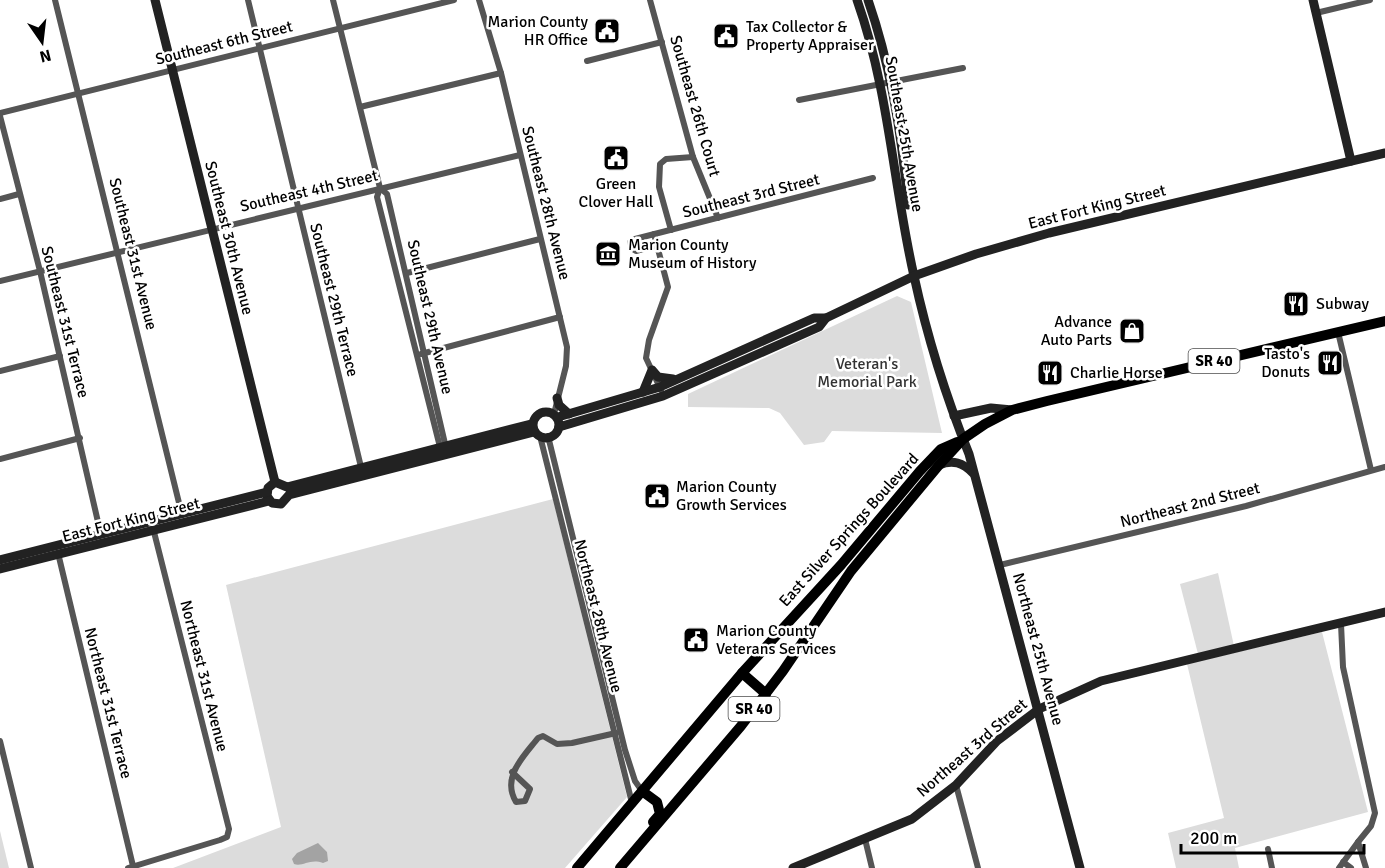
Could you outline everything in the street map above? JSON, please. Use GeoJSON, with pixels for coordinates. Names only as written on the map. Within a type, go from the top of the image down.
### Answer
{"type":"FeatureCollection","features":[{"type":"Feature","properties":{"kind":"main road","name":"East Silver Springs Boulevard"},"geometry":{"type":"LineString","coordinates":[[577,868],[742,673],[841,565],[941,449],[963,439],[1012,410],[1385,321]]}},
{"type":"Feature","properties":{"kind":"main road","name":"East Silver Springs Boulevard"},"geometry":{"type":"LineString","coordinates":[[620,868],[766,694],[851,572],[963,439]]}},
{"type":"Feature","properties":{"kind":"main road"},"geometry":{"type":"LineString","coordinates":[[742,673],[766,694]]}},
{"type":"Feature","properties":{"kind":"main road"},"geometry":{"type":"LineString","coordinates":[[615,868],[660,814],[657,802],[642,791]]}},
{"type":"Feature","properties":{"kind":"street","name":"Southeast 31st Avenue"},"geometry":{"type":"LineString","coordinates":[[55,0],[182,515]]}},
{"type":"Feature","properties":{"kind":"street","name":"Southeast 30th Avenue"},"geometry":{"type":"LineString","coordinates":[[155,0],[275,482]]}},
{"type":"Feature","properties":{"kind":"street","name":"Southeast 29th Terrace"},"geometry":{"type":"LineString","coordinates":[[248,0],[361,467]]}},
{"type":"Feature","properties":{"kind":"street","name":"Southeast 29th Avenue"},"geometry":{"type":"LineString","coordinates":[[333,0],[380,189],[377,198],[416,355],[444,451]]}},
{"type":"Feature","properties":{"kind":"street","name":"Southeast 6th Street"},"geometry":{"type":"LineString","coordinates":[[0,114],[454,0]]}},
{"type":"Feature","properties":{"kind":"street","name":"Southeast 28th Avenue"},"geometry":{"type":"LineString","coordinates":[[478,0],[501,73],[567,347],[557,398],[557,419]]}},
{"type":"Feature","properties":{"kind":"street","name":"Southeast 26th Court"},"geometry":{"type":"LineString","coordinates":[[650,0],[693,157],[718,218]]}},
{"type":"Feature","properties":{"kind":"street","name":"Southeast 25th Avenue"},"geometry":{"type":"LineString","coordinates":[[857,0],[887,82]]}},
{"type":"Feature","properties":{"kind":"street","name":"Southeast 25th Avenue"},"geometry":{"type":"LineString","coordinates":[[868,0],[887,82],[914,276],[954,416],[963,439]]}},
{"type":"Feature","properties":{"kind":"street"},"geometry":{"type":"LineString","coordinates":[[1313,0],[1351,161]]}},
{"type":"Feature","properties":{"kind":"street"},"geometry":{"type":"LineString","coordinates":[[1316,13],[1370,0]]}},
{"type":"Feature","properties":{"kind":"street"},"geometry":{"type":"LineString","coordinates":[[587,61],[662,42]]}},
{"type":"Feature","properties":{"kind":"street"},"geometry":{"type":"LineString","coordinates":[[799,100],[963,68]]}},
{"type":"Feature","properties":{"kind":"street"},"geometry":{"type":"LineString","coordinates":[[360,107],[501,73]]}},
{"type":"Feature","properties":{"kind":"street","name":"Southeast 31st Terrace"},"geometry":{"type":"LineString","coordinates":[[0,114],[40,271],[101,535]]}},
{"type":"Feature","properties":{"kind":"street","name":"East Fort King Street"},"geometry":{"type":"LineString","coordinates":[[557,419],[643,392],[661,392],[679,379],[814,318],[826,318],[914,276],[1048,233],[1385,153]]}},
{"type":"Feature","properties":{"kind":"street","name":"Southeast 4th Street"},"geometry":{"type":"LineString","coordinates":[[0,281],[119,253],[211,228],[520,155]]}},
{"type":"Feature","properties":{"kind":"street"},"geometry":{"type":"LineString","coordinates":[[671,230],[658,187],[660,164],[666,159],[693,157]]}},
{"type":"Feature","properties":{"kind":"street","name":"Southeast 3rd Street"},"geometry":{"type":"LineString","coordinates":[[657,245],[636,251],[631,248],[630,242],[873,178]]}},
{"type":"Feature","properties":{"kind":"street","name":"Southeast 29th Avenue"},"geometry":{"type":"LineString","coordinates":[[380,189],[387,194],[407,273],[444,451]]}},
{"type":"Feature","properties":{"kind":"street"},"geometry":{"type":"LineString","coordinates":[[0,199],[19,194]]}},
{"type":"Feature","properties":{"kind":"street"},"geometry":{"type":"LineString","coordinates":[[654,234],[668,286],[649,340],[646,358],[661,392]]}},
{"type":"Feature","properties":{"kind":"street"},"geometry":{"type":"LineString","coordinates":[[407,273],[540,239]]}},
{"type":"Feature","properties":{"kind":"street"},"geometry":{"type":"LineString","coordinates":[[416,355],[560,317]]}},
{"type":"Feature","properties":{"kind":"street","name":"East Fort King Street"},"geometry":{"type":"LineString","coordinates":[[0,569],[101,535],[153,526],[182,515],[268,496],[281,504],[288,491],[361,467],[538,432],[540,415],[557,419],[661,392],[819,327],[826,318]]}},
{"type":"Feature","properties":{"kind":"street"},"geometry":{"type":"LineString","coordinates":[[1338,332],[1371,470]]}},
{"type":"Feature","properties":{"kind":"street"},"geometry":{"type":"LineString","coordinates":[[0,371],[60,356]]}},
{"type":"Feature","properties":{"kind":"street"},"geometry":{"type":"LineString","coordinates":[[652,370],[664,378],[679,379]]}},
{"type":"Feature","properties":{"kind":"street"},"geometry":{"type":"LineString","coordinates":[[643,392],[652,370]]}},
{"type":"Feature","properties":{"kind":"street"},"geometry":{"type":"LineString","coordinates":[[557,398],[559,405],[569,414]]}},
{"type":"Feature","properties":{"kind":"street"},"geometry":{"type":"LineString","coordinates":[[954,416],[991,408],[1012,410]]}},
{"type":"Feature","properties":{"kind":"street"},"geometry":{"type":"LineString","coordinates":[[538,432],[555,433],[557,419]]}},
{"type":"Feature","properties":{"kind":"street","name":"Northeast 28th Avenue"},"geometry":{"type":"LineString","coordinates":[[538,432],[634,781],[642,791]]}},
{"type":"Feature","properties":{"kind":"street","name":"Northeast 28th Avenue"},"geometry":{"type":"LineString","coordinates":[[538,432],[612,734],[632,803]]}},
{"type":"Feature","properties":{"kind":"street"},"geometry":{"type":"LineString","coordinates":[[0,459],[80,438]]}},
{"type":"Feature","properties":{"kind":"street","name":"Northeast 25th Avenue"},"geometry":{"type":"LineString","coordinates":[[963,439],[1000,565],[1080,868]]}},
{"type":"Feature","properties":{"kind":"street","name":"East Fort King Street"},"geometry":{"type":"LineString","coordinates":[[288,491],[444,451]]}},
{"type":"Feature","properties":{"kind":"street"},"geometry":{"type":"LineString","coordinates":[[939,465],[954,462],[963,464],[974,475]]}},
{"type":"Feature","properties":{"kind":"street","name":"Northeast 2nd Street"},"geometry":{"type":"LineString","coordinates":[[1000,565],[1246,506],[1385,467]]}},
{"type":"Feature","properties":{"kind":"street"},"geometry":{"type":"LineString","coordinates":[[268,496],[275,482],[288,491]]}},
{"type":"Feature","properties":{"kind":"street","name":"East Fort King Street"},"geometry":{"type":"LineString","coordinates":[[0,560],[57,550],[268,496]]}},
{"type":"Feature","properties":{"kind":"street","name":"Northeast 31st Avenue"},"geometry":{"type":"LineString","coordinates":[[131,867],[227,837],[229,829],[153,526]]}},
{"type":"Feature","properties":{"kind":"street","name":"Northeast 31st Terrace"},"geometry":{"type":"LineString","coordinates":[[57,550],[131,867]]}},
{"type":"Feature","properties":{"kind":"street","name":"Northeast 3rd Street"},"geometry":{"type":"LineString","coordinates":[[793,868],[912,819],[956,785],[997,741],[1039,709],[1101,681],[1385,612]]}},
{"type":"Feature","properties":{"kind":"street"},"geometry":{"type":"LineString","coordinates":[[1341,624],[1343,666],[1375,813],[1371,826],[1341,865],[1351,868]]}},
{"type":"Feature","properties":{"kind":"street"},"geometry":{"type":"LineString","coordinates":[[512,772],[530,789],[525,801],[516,802],[513,797],[512,772],[538,738],[543,736],[557,744],[572,743],[620,732]]}},
{"type":"Feature","properties":{"kind":"street"},"geometry":{"type":"LineString","coordinates":[[0,741],[31,868]]}},
{"type":"Feature","properties":{"kind":"street"},"geometry":{"type":"LineString","coordinates":[[956,785],[978,868]]}},
{"type":"Feature","properties":{"kind":"street"},"geometry":{"type":"LineString","coordinates":[[865,839],[872,868]]}},
{"type":"Feature","properties":{"kind":"street"},"geometry":{"type":"LineString","coordinates":[[1358,842],[1366,868]]}},
{"type":"Feature","properties":{"kind":"street"},"geometry":{"type":"LineString","coordinates":[[1268,849],[1272,868]]}},
{"type":"Feature","properties":{"kind":"green space","name":"Veteran's Memorial Park"},"geometry":{"type":"Polygon","coordinates":[[[897,296],[911,302],[942,433],[832,431],[824,442],[804,445],[780,413],[769,408],[688,407],[688,394],[897,296]]]}},
{"type":"Feature","properties":{"kind":"green space"},"geometry":{"type":"Polygon","coordinates":[[[553,499],[627,797],[565,868],[173,868],[281,827],[226,585],[553,499]]]}},
{"type":"Feature","properties":{"kind":"green space"},"geometry":{"type":"Polygon","coordinates":[[[1218,573],[1234,646],[1198,654],[1180,584],[1218,573]]]}},
{"type":"Feature","properties":{"kind":"green space"},"geometry":{"type":"Polygon","coordinates":[[[1322,632],[1368,812],[1235,848],[1239,868],[1176,868],[1168,833],[1224,818],[1187,664],[1322,632]]]}},
{"type":"Feature","properties":{"kind":"green space"},"geometry":{"type":"Polygon","coordinates":[[[0,831],[9,868],[0,868],[0,831]]]}},
{"type":"Feature","properties":{"kind":"shaded area"},"geometry":{"type":"Polygon","coordinates":[[[318,843],[327,852],[328,861],[294,864],[292,859],[297,853],[318,843]]]}},
{"type":"Feature","properties":{"kind":"place","name":"Marion County HR Office"},"geometry":{"type":"Point","coordinates":[607,31]}},
{"type":"Feature","properties":{"kind":"place","name":"Tax Collector & Property Appraiser"},"geometry":{"type":"Point","coordinates":[726,36]}},
{"type":"Feature","properties":{"kind":"place","name":"Green Clover Hall"},"geometry":{"type":"Point","coordinates":[616,158]}},
{"type":"Feature","properties":{"kind":"place","name":"Marion County Museum of History"},"geometry":{"type":"Point","coordinates":[608,254]}},
{"type":"Feature","properties":{"kind":"place","name":"Subway"},"geometry":{"type":"Point","coordinates":[1296,304]}},
{"type":"Feature","properties":{"kind":"place","name":"Advance Auto Parts"},"geometry":{"type":"Point","coordinates":[1132,331]}},
{"type":"Feature","properties":{"kind":"place","name":"Tasto's Donuts"},"geometry":{"type":"Point","coordinates":[1330,363]}},
{"type":"Feature","properties":{"kind":"place","name":"Charlie Horse"},"geometry":{"type":"Point","coordinates":[1050,373]}},
{"type":"Feature","properties":{"kind":"place","name":"Marion County Growth Services"},"geometry":{"type":"Point","coordinates":[657,496]}},
{"type":"Feature","properties":{"kind":"place","name":"Marion County Veterans Services"},"geometry":{"type":"Point","coordinates":[696,640]}}]}
